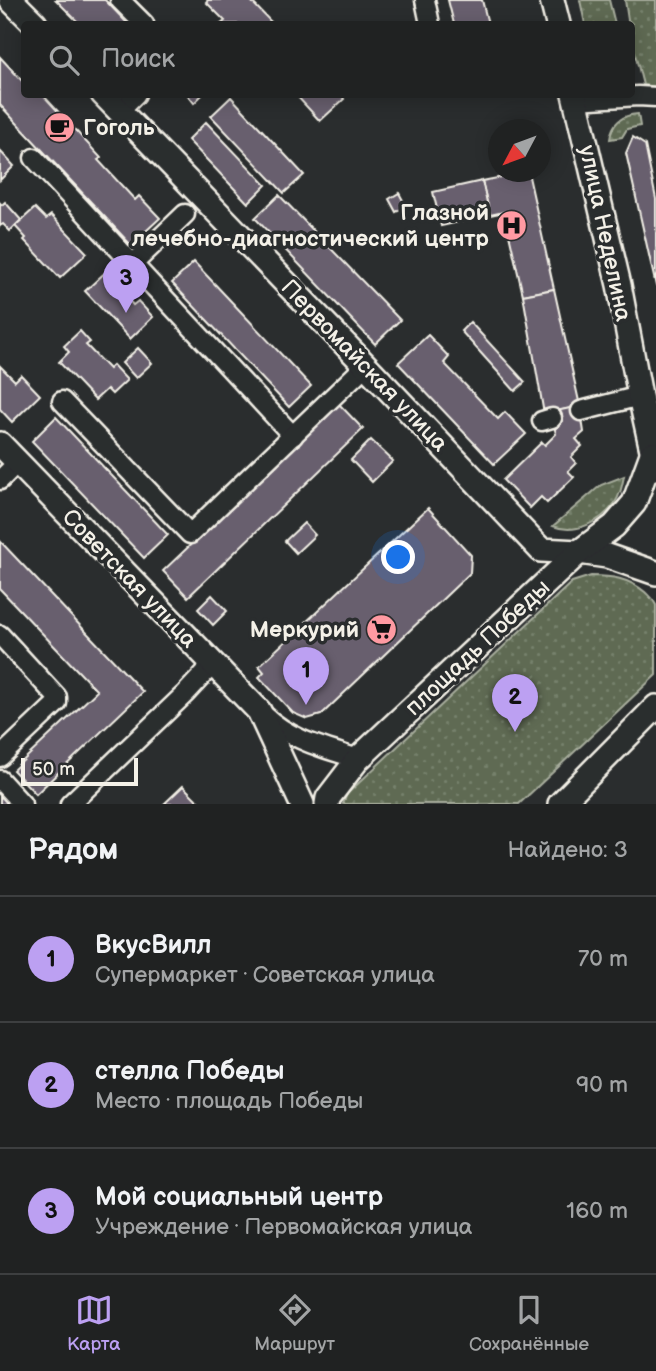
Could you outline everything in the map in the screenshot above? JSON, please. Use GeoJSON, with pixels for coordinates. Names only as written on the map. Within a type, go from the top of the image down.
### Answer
{"type":"FeatureCollection","features":[{"type":"Feature","properties":{"kind":"main road"},"geometry":{"type":"LineString","coordinates":[[11,0],[32,21]]}},
{"type":"Feature","properties":{"kind":"main road"},"geometry":{"type":"LineString","coordinates":[[552,0],[557,21]]}},
{"type":"Feature","properties":{"kind":"main road","name":"улица Неделина"},"geometry":{"type":"LineString","coordinates":[[575,98],[619,285],[654,461]]}},
{"type":"Feature","properties":{"kind":"main road","name":"Первомайская улица"},"geometry":{"type":"LineString","coordinates":[[111,103],[366,365],[541,550],[579,552]]}},
{"type":"Feature","properties":{"kind":"main road","name":"Советская улица"},"geometry":{"type":"LineString","coordinates":[[0,444],[259,711],[302,804]]}},
{"type":"Feature","properties":{"kind":"main road","name":"площадь Победы"},"geometry":{"type":"LineString","coordinates":[[327,804],[328,798],[358,758],[579,552],[614,526],[634,503],[654,461]]}},
{"type":"Feature","properties":{"kind":"main road"},"geometry":{"type":"LineString","coordinates":[[579,552],[607,556],[656,573]]}},
{"type":"Feature","properties":{"kind":"main road"},"geometry":{"type":"LineString","coordinates":[[563,803],[656,709]]}},
{"type":"Feature","properties":{"kind":"street"},"geometry":{"type":"LineString","coordinates":[[120,0],[141,21]]}},
{"type":"Feature","properties":{"kind":"street"},"geometry":{"type":"LineString","coordinates":[[425,0],[429,21]]}},
{"type":"Feature","properties":{"kind":"street"},"geometry":{"type":"LineString","coordinates":[[635,96],[656,97]]}},
{"type":"Feature","properties":{"kind":"street"},"geometry":{"type":"LineString","coordinates":[[34,158],[293,436]]}},
{"type":"Feature","properties":{"kind":"street"},"geometry":{"type":"LineString","coordinates":[[133,264],[185,214]]}},
{"type":"Feature","properties":{"kind":"street"},"geometry":{"type":"LineString","coordinates":[[62,401],[190,534],[366,365]]}},
{"type":"Feature","properties":{"kind":"street"},"geometry":{"type":"LineString","coordinates":[[581,411],[640,396]]}},
{"type":"Feature","properties":{"kind":"street"},"geometry":{"type":"LineString","coordinates":[[0,480],[18,462]]}},
{"type":"Feature","properties":{"kind":"street"},"geometry":{"type":"LineString","coordinates":[[0,635],[57,697],[57,703],[0,758]]}},
{"type":"Feature","properties":{"kind":"street"},"geometry":{"type":"LineString","coordinates":[[71,804],[214,664]]}},
{"type":"Feature","properties":{"kind":"street","name":"Советская улица"},"geometry":{"type":"LineString","coordinates":[[259,711],[294,737],[358,758]]}},
{"type":"Feature","properties":{"kind":"street"},"geometry":{"type":"LineString","coordinates":[[0,780],[22,804]]}},
{"type":"Feature","properties":{"kind":"green space"},"geometry":{"type":"Polygon","coordinates":[[[580,0],[609,0],[614,21],[584,21],[580,0]]]}},
{"type":"Feature","properties":{"kind":"green space"},"geometry":{"type":"Polygon","coordinates":[[[625,0],[656,0],[656,87],[643,85],[635,54],[635,21],[628,20],[625,0]]]}},
{"type":"Feature","properties":{"kind":"green space"},"geometry":{"type":"Polygon","coordinates":[[[638,114],[640,126],[627,129],[622,137],[610,139],[613,128],[619,121],[638,114]]]}},
{"type":"Feature","properties":{"kind":"green space"},"geometry":{"type":"Polygon","coordinates":[[[624,476],[616,501],[595,521],[579,528],[553,526],[601,485],[624,476]]]}},
{"type":"Feature","properties":{"kind":"green space"},"geometry":{"type":"Polygon","coordinates":[[[591,576],[613,577],[626,581],[639,587],[654,601],[656,675],[519,804],[343,804],[347,794],[572,582],[591,576]]]}},
{"type":"Feature","properties":{"kind":"building"},"geometry":{"type":"Polygon","coordinates":[[[56,0],[105,0],[125,21],[77,21],[56,0]]]}},
{"type":"Feature","properties":{"kind":"building"},"geometry":{"type":"Polygon","coordinates":[[[250,0],[270,21],[225,21],[206,2],[250,0]]]}},
{"type":"Feature","properties":{"kind":"building"},"geometry":{"type":"Polygon","coordinates":[[[448,0],[482,0],[487,21],[453,21],[448,0]]]}},
{"type":"Feature","properties":{"kind":"building"},"geometry":{"type":"Polygon","coordinates":[[[0,57],[21,80],[21,98],[46,98],[135,200],[139,196],[160,218],[131,245],[0,105],[0,57]]]}},
{"type":"Feature","properties":{"kind":"building"},"geometry":{"type":"Polygon","coordinates":[[[232,98],[304,175],[284,193],[211,116],[232,98]]]}},
{"type":"Feature","properties":{"kind":"building"},"geometry":{"type":"Polygon","coordinates":[[[299,98],[343,98],[344,99],[320,121],[299,98]]]}},
{"type":"Feature","properties":{"kind":"building"},"geometry":{"type":"Polygon","coordinates":[[[206,122],[266,185],[248,203],[188,140],[206,122]]]}},
{"type":"Feature","properties":{"kind":"building"},"geometry":{"type":"Polygon","coordinates":[[[633,137],[645,145],[656,199],[656,286],[626,153],[633,137]]]}},
{"type":"Feature","properties":{"kind":"building"},"geometry":{"type":"Polygon","coordinates":[[[0,151],[14,166],[0,180],[0,151]]]}},
{"type":"Feature","properties":{"kind":"building"},"geometry":{"type":"Polygon","coordinates":[[[482,181],[530,182],[554,289],[523,295],[504,212],[490,215],[482,181]]]}},
{"type":"Feature","properties":{"kind":"building"},"geometry":{"type":"Polygon","coordinates":[[[482,181],[490,215],[441,226],[433,192],[482,181]]]}},
{"type":"Feature","properties":{"kind":"building"},"geometry":{"type":"Polygon","coordinates":[[[399,193],[406,206],[396,212],[389,199],[399,193]]]}},
{"type":"Feature","properties":{"kind":"building"},"geometry":{"type":"Polygon","coordinates":[[[279,195],[400,320],[375,344],[255,218],[279,195]]]}},
{"type":"Feature","properties":{"kind":"building"},"geometry":{"type":"Polygon","coordinates":[[[5,202],[21,220],[10,231],[3,224],[0,226],[0,203],[2,205],[5,202]]]}},
{"type":"Feature","properties":{"kind":"building"},"geometry":{"type":"Polygon","coordinates":[[[35,208],[46,219],[51,215],[87,253],[60,278],[24,240],[26,238],[15,226],[35,208]]]}},
{"type":"Feature","properties":{"kind":"building"},"geometry":{"type":"Polygon","coordinates":[[[194,262],[311,386],[289,407],[172,283],[194,262]]]}},
{"type":"Feature","properties":{"kind":"building"},"geometry":{"type":"Polygon","coordinates":[[[109,269],[124,285],[119,289],[133,305],[138,301],[153,317],[130,339],[85,291],[109,269]]]}},
{"type":"Feature","properties":{"kind":"building"},"geometry":{"type":"Polygon","coordinates":[[[554,289],[580,406],[544,414],[523,295],[554,289]]]}},
{"type":"Feature","properties":{"kind":"building"},"geometry":{"type":"Polygon","coordinates":[[[470,322],[525,382],[515,391],[461,331],[470,322]]]}},
{"type":"Feature","properties":{"kind":"building"},"geometry":{"type":"Polygon","coordinates":[[[80,331],[90,342],[86,345],[109,369],[113,365],[127,380],[112,394],[107,389],[95,400],[59,362],[69,352],[64,346],[80,331]]]}},
{"type":"Feature","properties":{"kind":"building"},"geometry":{"type":"Polygon","coordinates":[[[428,335],[449,357],[444,363],[498,419],[505,412],[526,434],[494,464],[398,363],[428,335]]]}},
{"type":"Feature","properties":{"kind":"building"},"geometry":{"type":"Polygon","coordinates":[[[138,348],[152,363],[136,378],[122,363],[138,348]]]}},
{"type":"Feature","properties":{"kind":"building"},"geometry":{"type":"Polygon","coordinates":[[[0,366],[15,381],[21,375],[40,395],[12,422],[0,409],[0,366]]]}},
{"type":"Feature","properties":{"kind":"building"},"geometry":{"type":"Polygon","coordinates":[[[339,404],[363,429],[188,597],[163,571],[339,404]]]}},
{"type":"Feature","properties":{"kind":"building"},"geometry":{"type":"Polygon","coordinates":[[[580,406],[584,432],[576,439],[582,446],[571,457],[576,463],[568,471],[574,477],[547,503],[541,497],[530,508],[503,480],[542,442],[545,445],[556,434],[551,412],[580,406]]]}},
{"type":"Feature","properties":{"kind":"building"},"geometry":{"type":"Polygon","coordinates":[[[56,417],[168,535],[144,558],[32,441],[56,417]]]}},
{"type":"Feature","properties":{"kind":"building"},"geometry":{"type":"Polygon","coordinates":[[[371,440],[393,461],[372,482],[351,460],[371,440]]]}},
{"type":"Feature","properties":{"kind":"building"},"geometry":{"type":"Polygon","coordinates":[[[428,508],[471,555],[470,573],[321,715],[307,719],[293,713],[259,677],[264,672],[259,666],[428,508]]]}},
{"type":"Feature","properties":{"kind":"building"},"geometry":{"type":"Polygon","coordinates":[[[304,523],[315,535],[296,553],[285,541],[304,523]]]}},
{"type":"Feature","properties":{"kind":"building"},"geometry":{"type":"Polygon","coordinates":[[[0,541],[143,692],[36,794],[13,770],[97,691],[0,589],[0,541]]]}},
{"type":"Feature","properties":{"kind":"building"},"geometry":{"type":"Polygon","coordinates":[[[212,595],[227,611],[213,625],[198,609],[212,595]]]}},
{"type":"Feature","properties":{"kind":"building"},"geometry":{"type":"Polygon","coordinates":[[[183,786],[201,804],[164,804],[183,786]]]}},
{"type":"Feature","properties":{"kind":"building"},"geometry":{"type":"Polygon","coordinates":[[[0,790],[13,804],[0,804],[0,790]]]}},
{"type":"Feature","properties":{"kind":"place","name":"Гоголь"},"geometry":{"type":"Point","coordinates":[60,127]}},
{"type":"Feature","properties":{"kind":"place","name":"Глазной лечебно-диагностический центр"},"geometry":{"type":"Point","coordinates":[512,225]}},
{"type":"Feature","properties":{"kind":"place","name":"Мой социальный центр"},"geometry":{"type":"Point","coordinates":[126,313]}},
{"type":"Feature","properties":{"kind":"place","name":"Меркурий"},"geometry":{"type":"Point","coordinates":[382,629]}},
{"type":"Feature","properties":{"kind":"place","name":"ВкусВилл"},"geometry":{"type":"Point","coordinates":[306,705]}},
{"type":"Feature","properties":{"kind":"place","name":"стелла Победы"},"geometry":{"type":"Point","coordinates":[515,732]}}]}
